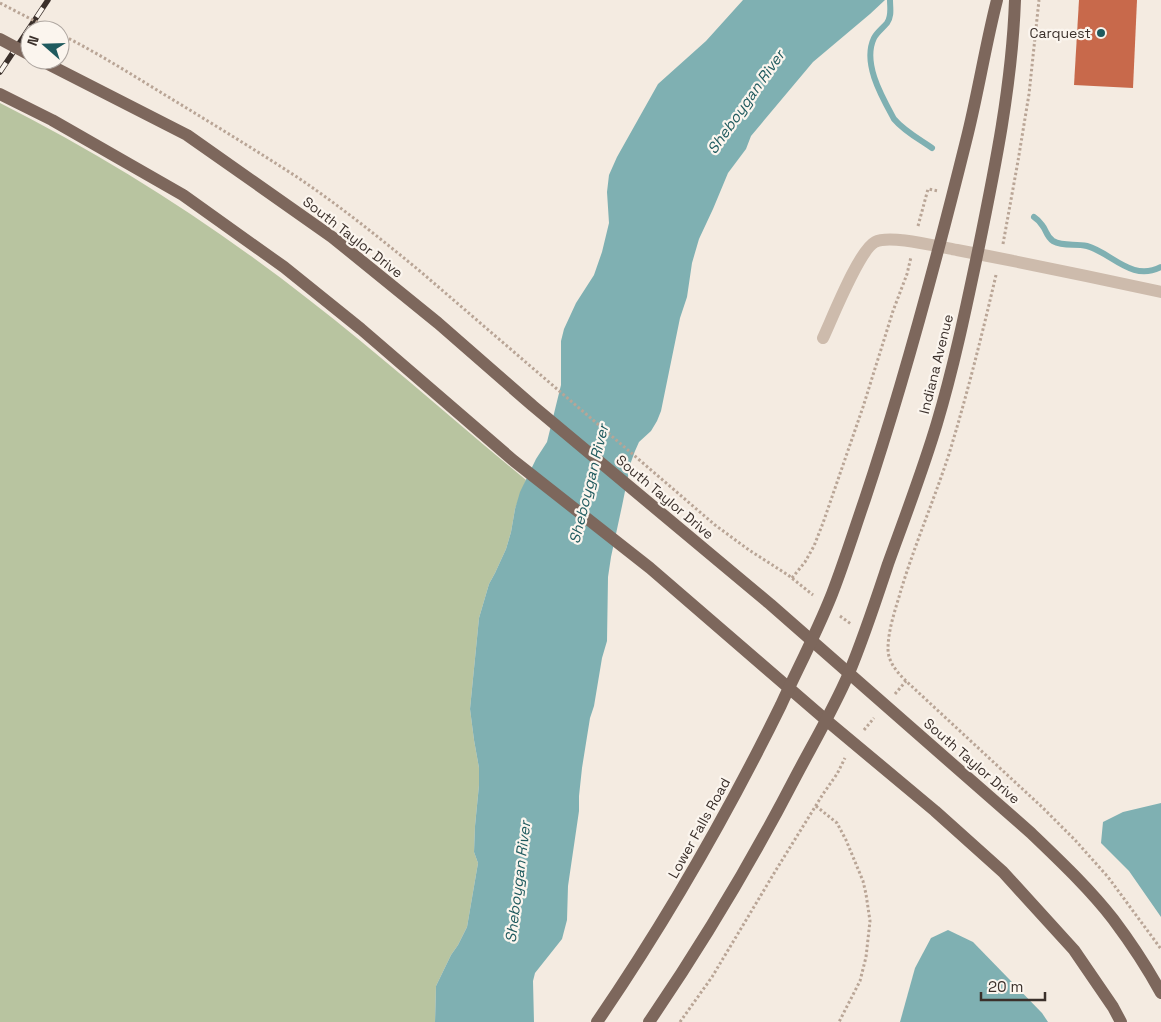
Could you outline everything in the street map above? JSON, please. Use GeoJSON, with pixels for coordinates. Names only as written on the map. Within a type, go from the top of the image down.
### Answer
{"type":"FeatureCollection","features":[{"type":"Feature","properties":{"kind":"main road","name":"Indiana Avenue"},"geometry":{"type":"LineString","coordinates":[[811,641],[832,595],[877,464],[909,358],[966,140],[997,0]]}},
{"type":"Feature","properties":{"kind":"main road","name":"Indiana Avenue"},"geometry":{"type":"LineString","coordinates":[[826,720],[849,674],[866,628],[936,424],[952,369],[995,165],[1009,75],[1015,0]]}},
{"type":"Feature","properties":{"kind":"main road"},"geometry":{"type":"LineString","coordinates":[[0,39],[20,50]]}},
{"type":"Feature","properties":{"kind":"main road","name":"South Taylor Drive"},"geometry":{"type":"LineString","coordinates":[[59,70],[187,135],[332,237],[438,324],[770,604],[999,804],[1058,859],[1113,918],[1144,963],[1161,993]]}},
{"type":"Feature","properties":{"kind":"main road"},"geometry":{"type":"LineString","coordinates":[[0,94],[52,120],[183,195],[284,268],[361,329],[514,461],[650,568],[964,836],[1008,878],[1074,950],[1113,1007],[1121,1022]]}},
{"type":"Feature","properties":{"kind":"main road","name":"Lower Falls Road"},"geometry":{"type":"LineString","coordinates":[[597,1022],[644,952],[698,861],[745,776],[811,641]]}},
{"type":"Feature","properties":{"kind":"main road"},"geometry":{"type":"LineString","coordinates":[[649,1022],[723,906],[782,804],[826,720]]}},
{"type":"Feature","properties":{"kind":"lane"},"geometry":{"type":"LineString","coordinates":[[823,338],[862,255],[870,245],[878,240],[939,247],[1161,292]]}},
{"type":"Feature","properties":{"kind":"path"},"geometry":{"type":"LineString","coordinates":[[1008,219],[1030,89],[1039,0]]}},
{"type":"Feature","properties":{"kind":"path"},"geometry":{"type":"LineString","coordinates":[[0,4],[32,20]]}},
{"type":"Feature","properties":{"kind":"path"},"geometry":{"type":"LineString","coordinates":[[70,39],[92,50],[248,146],[298,178],[339,208],[390,247],[727,534],[792,578],[802,587]]}},
{"type":"Feature","properties":{"kind":"path"},"geometry":{"type":"LineString","coordinates":[[920,218],[928,189],[941,192]]}},
{"type":"Feature","properties":{"kind":"path"},"geometry":{"type":"LineString","coordinates":[[792,578],[809,555],[823,523],[907,274]]}},
{"type":"Feature","properties":{"kind":"path"},"geometry":{"type":"LineString","coordinates":[[890,634],[888,648],[892,665],[906,681],[1076,840],[1108,877],[1161,949]]}},
{"type":"Feature","properties":{"kind":"path"},"geometry":{"type":"LineString","coordinates":[[881,645],[888,648]]}},
{"type":"Feature","properties":{"kind":"path"},"geometry":{"type":"LineString","coordinates":[[897,692],[906,681]]}},
{"type":"Feature","properties":{"kind":"path"},"geometry":{"type":"LineString","coordinates":[[861,733],[870,723]]}},
{"type":"Feature","properties":{"kind":"path"},"geometry":{"type":"LineString","coordinates":[[680,1022],[712,977],[839,768]]}},
{"type":"Feature","properties":{"kind":"path"},"geometry":{"type":"LineString","coordinates":[[816,806],[837,823],[846,840],[863,881],[870,921],[866,957],[860,981],[839,1022]]}},
{"type":"Feature","properties":{"kind":"green space"},"geometry":{"type":"Polygon","coordinates":[[[0,103],[120,169],[235,244],[336,321],[526,480],[515,509],[506,549],[489,584],[479,618],[470,709],[479,768],[474,852],[478,863],[467,927],[436,986],[435,1022],[0,1022],[0,103]]]}},
{"type":"Feature","properties":{"kind":"water","name":"Sheboygan River"},"geometry":{"type":"Polygon","coordinates":[[[743,0],[885,0],[813,62],[751,136],[746,149],[728,173],[699,239],[692,263],[687,297],[680,318],[661,411],[651,431],[639,442],[631,462],[608,577],[607,641],[590,718],[582,768],[579,811],[568,886],[567,920],[562,939],[535,973],[533,981],[534,1022],[435,1022],[436,986],[467,927],[478,863],[474,852],[479,768],[470,709],[479,618],[489,584],[506,549],[520,492],[536,459],[547,442],[561,385],[561,341],[564,329],[576,303],[594,275],[609,223],[607,192],[609,175],[658,84],[706,41],[743,0]]]}},
{"type":"Feature","properties":{"kind":"water"},"geometry":{"type":"Polygon","coordinates":[[[1161,803],[1161,917],[1129,871],[1101,843],[1103,822],[1123,812],[1161,803]]]}},
{"type":"Feature","properties":{"kind":"water"},"geometry":{"type":"Polygon","coordinates":[[[948,930],[973,942],[1042,1013],[1048,1022],[900,1022],[915,968],[931,938],[948,930]]]}},
{"type":"Feature","properties":{"kind":"building"},"geometry":{"type":"Polygon","coordinates":[[[1079,0],[1137,0],[1133,88],[1074,85],[1079,0]]]}},
{"type":"Feature","properties":{"kind":"waterway"},"geometry":{"type":"LineString","coordinates":[[890,0],[890,18],[875,36],[871,48],[870,58],[875,80],[894,119],[907,131],[932,148]]}},
{"type":"Feature","properties":{"kind":"waterway"},"geometry":{"type":"LineString","coordinates":[[1034,217],[1051,239],[1057,243],[1087,246],[1131,269],[1150,271],[1161,267]]}},
{"type":"Feature","properties":{"kind":"railway"},"geometry":{"type":"LineString","coordinates":[[0,72],[48,0]]}},
{"type":"Feature","properties":{"kind":"place","name":"Carquest"},"geometry":{"type":"Point","coordinates":[1101,33]}}]}
